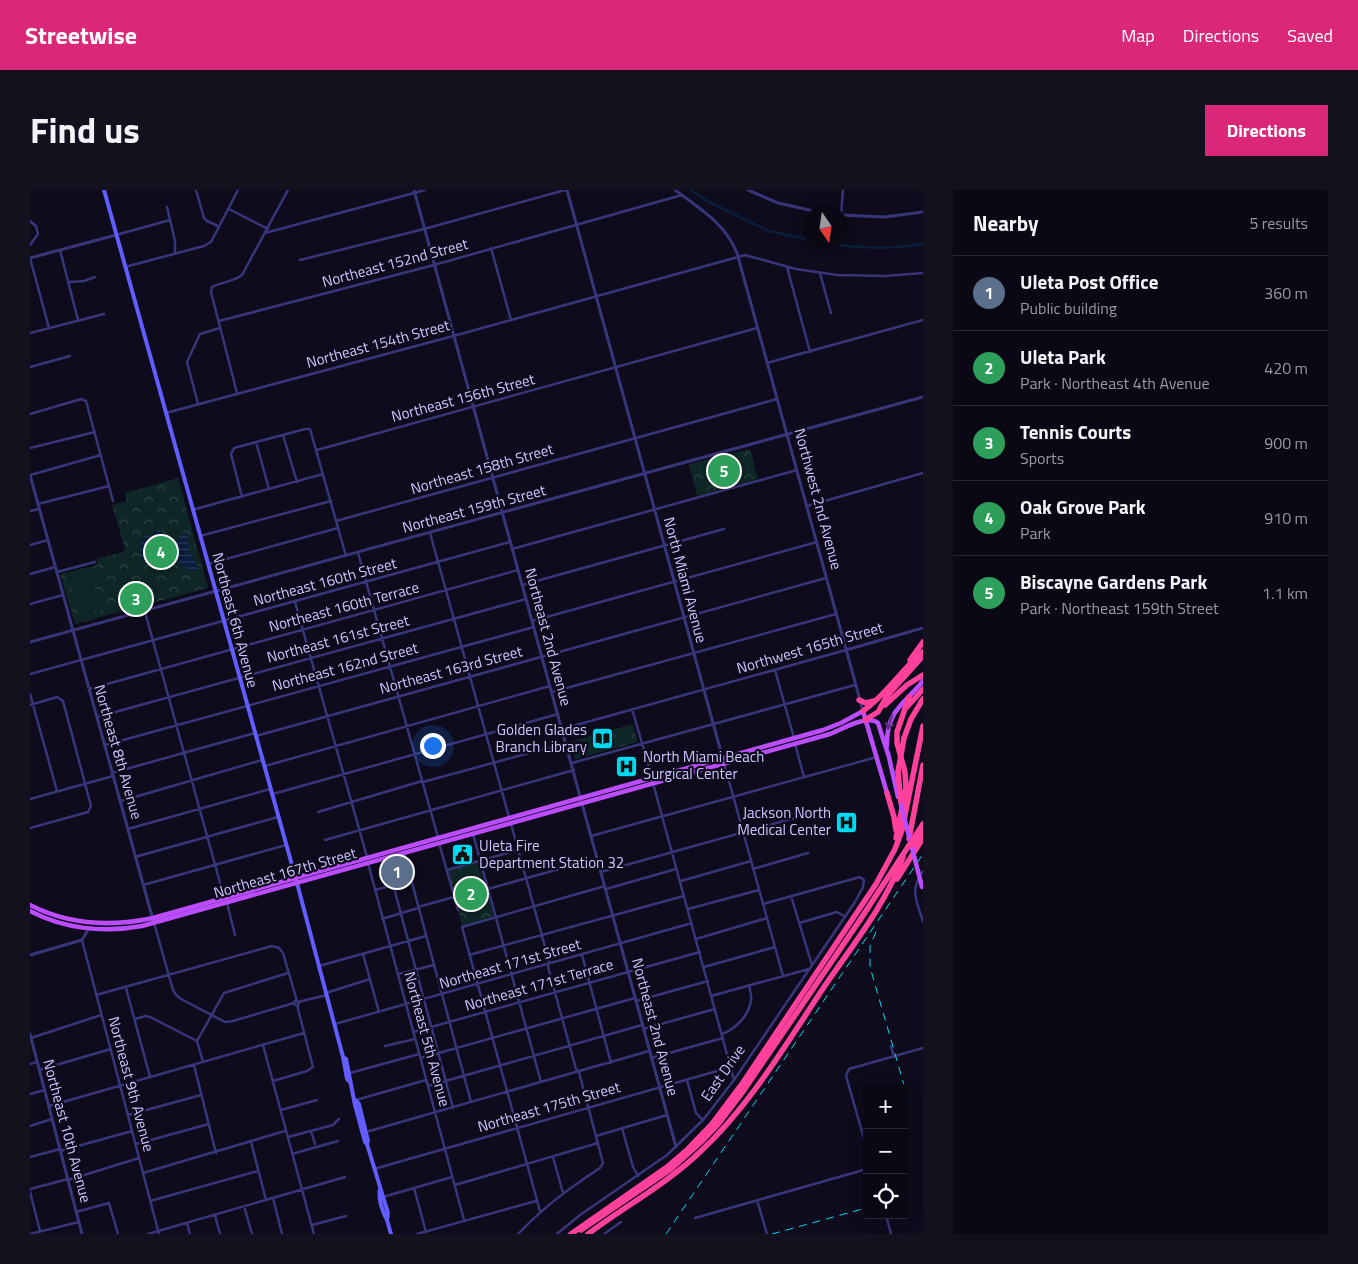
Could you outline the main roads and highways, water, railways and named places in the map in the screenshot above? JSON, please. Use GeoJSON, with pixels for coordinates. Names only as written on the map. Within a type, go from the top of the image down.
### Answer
{"type":"FeatureCollection","features":[{"type":"Feature","properties":{"kind":"highway"},"geometry":{"type":"LineString","coordinates":[[863,712],[904,668],[923,642]]}},
{"type":"Feature","properties":{"kind":"highway"},"geometry":{"type":"LineString","coordinates":[[904,668],[923,652]]}},
{"type":"Feature","properties":{"kind":"highway"},"geometry":{"type":"LineString","coordinates":[[878,712],[887,696],[923,656]]}},
{"type":"Feature","properties":{"kind":"highway"},"geometry":{"type":"LineString","coordinates":[[865,720],[878,712],[907,685],[922,677]]}},
{"type":"Feature","properties":{"kind":"highway"},"geometry":{"type":"LineString","coordinates":[[903,714],[923,689]]}},
{"type":"Feature","properties":{"kind":"highway"},"geometry":{"type":"LineString","coordinates":[[891,857],[906,793],[905,776],[897,736],[899,722],[909,697]]}},
{"type":"Feature","properties":{"kind":"highway"},"geometry":{"type":"LineString","coordinates":[[901,804],[898,772],[904,738],[911,718],[923,699]]}},
{"type":"Feature","properties":{"kind":"highway"},"geometry":{"type":"LineString","coordinates":[[859,700],[866,703],[876,700]]}},
{"type":"Feature","properties":{"kind":"highway"},"geometry":{"type":"LineString","coordinates":[[865,720],[876,700]]}},
{"type":"Feature","properties":{"kind":"highway"},"geometry":{"type":"LineString","coordinates":[[571,1234],[667,1167],[688,1149],[712,1124],[742,1084],[878,882],[891,857],[906,818],[923,726]]}},
{"type":"Feature","properties":{"kind":"highway"},"geometry":{"type":"LineString","coordinates":[[588,1234],[678,1172],[708,1145],[732,1119],[769,1069],[890,886],[901,863],[911,831],[923,765]]}},
{"type":"Feature","properties":{"kind":"highway"},"geometry":{"type":"LineString","coordinates":[[886,793],[894,819],[895,840]]}},
{"type":"Feature","properties":{"kind":"highway"},"geometry":{"type":"LineString","coordinates":[[582,1234],[666,1177],[705,1144],[721,1126],[748,1090],[923,824]]}},
{"type":"Feature","properties":{"kind":"highway"},"geometry":{"type":"LineString","coordinates":[[577,1234],[671,1169],[702,1141],[719,1122],[748,1085],[923,831]]}},
{"type":"Feature","properties":{"kind":"highway"},"geometry":{"type":"LineString","coordinates":[[890,886],[895,882],[923,838]]}},
{"type":"Feature","properties":{"kind":"main road","name":"Northeast 6th Avenue"},"geometry":{"type":"LineString","coordinates":[[104,190],[297,883],[335,1024],[347,1079],[350,1082]]}},
{"type":"Feature","properties":{"kind":"main road"},"geometry":{"type":"LineString","coordinates":[[888,754],[887,739],[890,721],[894,712],[909,697],[922,677]]}},
{"type":"Feature","properties":{"kind":"main road"},"geometry":{"type":"LineString","coordinates":[[836,732],[863,712]]}},
{"type":"Feature","properties":{"kind":"main road"},"geometry":{"type":"LineString","coordinates":[[652,780],[659,776],[787,746],[794,741],[832,727],[863,712]]}},
{"type":"Feature","properties":{"kind":"main road","name":"Northwest 2nd Avenue"},"geometry":{"type":"LineString","coordinates":[[863,712],[886,793]]}},
{"type":"Feature","properties":{"kind":"main road"},"geometry":{"type":"LineString","coordinates":[[723,761],[794,741],[836,732],[865,720],[874,720],[878,723],[888,754],[923,888]]}},
{"type":"Feature","properties":{"kind":"main road"},"geometry":{"type":"LineString","coordinates":[[851,726],[864,726],[869,731]]}},
{"type":"Feature","properties":{"kind":"main road","name":"Northeast 167th Street"},"geometry":{"type":"LineString","coordinates":[[96,924],[154,920],[224,897],[295,877],[367,860],[386,858],[510,820],[723,761]]}},
{"type":"Feature","properties":{"kind":"main road","name":"Northeast 167th Street"},"geometry":{"type":"LineString","coordinates":[[30,911],[64,924],[89,928],[121,929],[227,903],[360,865],[375,855],[448,834],[502,825],[520,814],[644,786],[652,780]]}},
{"type":"Feature","properties":{"kind":"main road"},"geometry":{"type":"LineString","coordinates":[[439,843],[448,834]]}},
{"type":"Feature","properties":{"kind":"main road"},"geometry":{"type":"LineString","coordinates":[[432,845],[438,837]]}},
{"type":"Feature","properties":{"kind":"main road"},"geometry":{"type":"LineString","coordinates":[[227,903],[236,894]]}},
{"type":"Feature","properties":{"kind":"main road"},"geometry":{"type":"LineString","coordinates":[[220,904],[224,897]]}},
{"type":"Feature","properties":{"kind":"main road"},"geometry":{"type":"LineString","coordinates":[[30,905],[57,916],[96,924]]}},
{"type":"Feature","properties":{"kind":"main road"},"geometry":{"type":"LineString","coordinates":[[89,928],[96,924]]}},
{"type":"Feature","properties":{"kind":"main road","name":"Northeast 6th Avenue"},"geometry":{"type":"LineString","coordinates":[[343,1057],[346,1059],[350,1073],[350,1082],[362,1133],[384,1197],[388,1213],[387,1220]]}},
{"type":"Feature","properties":{"kind":"main road","name":"Northeast 6th Avenue"},"geometry":{"type":"LineString","coordinates":[[355,1100],[359,1104],[368,1141],[367,1144]]}},
{"type":"Feature","properties":{"kind":"main road","name":"Northeast 6th Avenue"},"geometry":{"type":"LineString","coordinates":[[380,1189],[378,1194],[391,1234]]}},
{"type":"Feature","properties":{"kind":"water"},"geometry":{"type":"Polygon","coordinates":[[[157,530],[162,531],[163,542],[172,545],[182,534],[187,533],[189,551],[197,563],[197,571],[181,565],[173,557],[157,547],[152,547],[148,563],[142,562],[140,552],[142,540],[157,530]]]}},
{"type":"Feature","properties":{"kind":"waterway"},"geometry":{"type":"LineString","coordinates":[[691,190],[707,201],[769,231],[803,238]]}},
{"type":"Feature","properties":{"kind":"waterway"},"geometry":{"type":"LineString","coordinates":[[848,246],[873,248],[923,244]]}},
{"type":"Feature","properties":{"kind":"railway"},"geometry":{"type":"LineString","coordinates":[[666,1234],[923,854]]}},
{"type":"Feature","properties":{"kind":"railway"},"geometry":{"type":"LineString","coordinates":[[876,932],[870,946],[870,967],[904,1084]]}},
{"type":"Feature","properties":{"kind":"railway"},"geometry":{"type":"LineString","coordinates":[[772,1234],[863,1209]]}},
{"type":"Feature","properties":{"kind":"place","name":"Biscayne Gardens Park"},"geometry":{"type":"Point","coordinates":[724,471]}},
{"type":"Feature","properties":{"kind":"place","name":"Oak Grove Park"},"geometry":{"type":"Point","coordinates":[161,552]}},
{"type":"Feature","properties":{"kind":"place","name":"Tennis Courts"},"geometry":{"type":"Point","coordinates":[136,599]}},
{"type":"Feature","properties":{"kind":"place","name":"Golden Glades Branch Library"},"geometry":{"type":"Point","coordinates":[603,739]}},
{"type":"Feature","properties":{"kind":"place","name":"North Miami Beach Surgical Center"},"geometry":{"type":"Point","coordinates":[627,766]}},
{"type":"Feature","properties":{"kind":"place","name":"Jackson North Medical Center"},"geometry":{"type":"Point","coordinates":[847,822]}},
{"type":"Feature","properties":{"kind":"place","name":"Uleta Fire Department Station 32"},"geometry":{"type":"Point","coordinates":[463,855]}},
{"type":"Feature","properties":{"kind":"place","name":"Uleta Post Office"},"geometry":{"type":"Point","coordinates":[397,872]}},
{"type":"Feature","properties":{"kind":"place","name":"Uleta Park"},"geometry":{"type":"Point","coordinates":[471,894]}}]}
